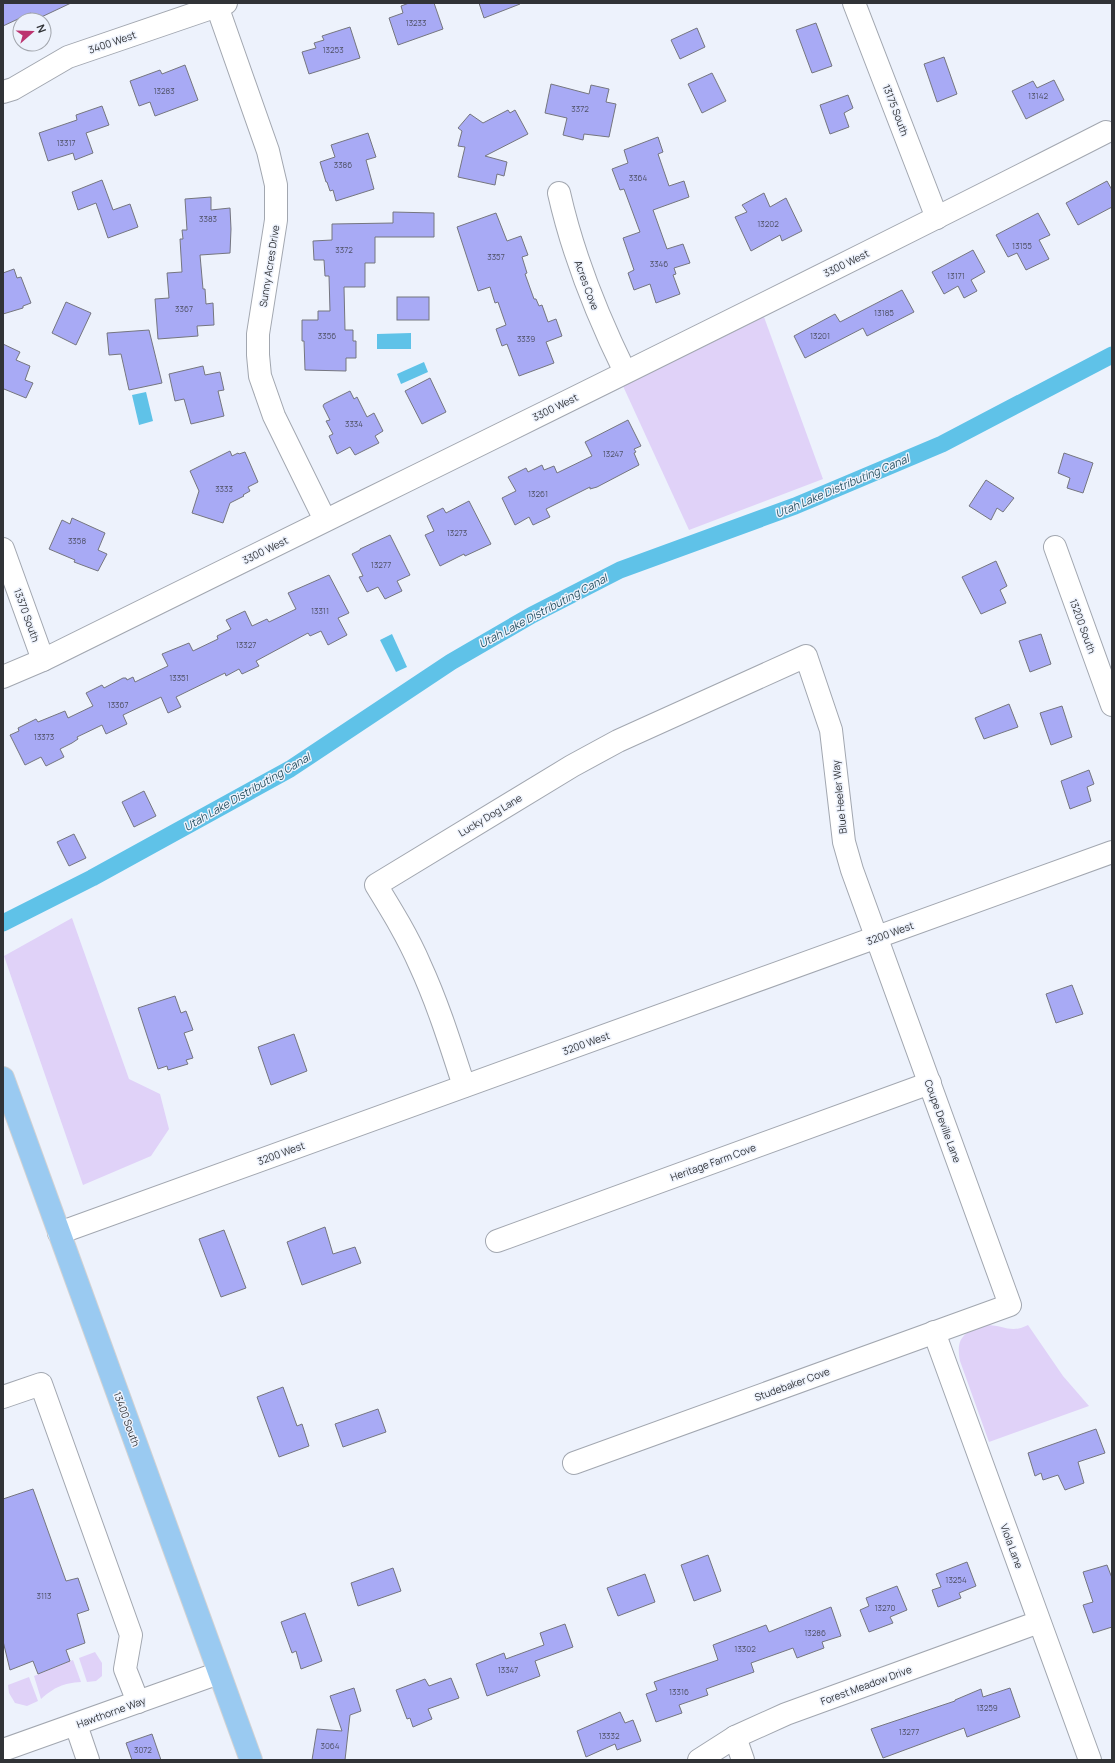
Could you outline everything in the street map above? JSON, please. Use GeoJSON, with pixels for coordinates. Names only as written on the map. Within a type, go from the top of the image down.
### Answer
{"type":"FeatureCollection","features":[{"type":"Feature","properties":{"kind":"main road","name":"13400 South"},"geometry":{"type":"LineString","coordinates":[[3,1078],[9,1116],[59,1232],[251,1760]]}},
{"type":"Feature","properties":{"kind":"street","name":"13175 South"},"geometry":{"type":"LineString","coordinates":[[854,3],[937,218]]}},
{"type":"Feature","properties":{"kind":"street","name":"3400 West"},"geometry":{"type":"LineString","coordinates":[[3,92],[13,89],[68,57],[222,4]]}},
{"type":"Feature","properties":{"kind":"street","name":"Sunny Acres Drive"},"geometry":{"type":"LineString","coordinates":[[222,4],[268,151],[276,185],[276,220],[258,334],[260,376],[274,416],[325,520]]}},
{"type":"Feature","properties":{"kind":"street","name":"3300 West"},"geometry":{"type":"LineString","coordinates":[[3,677],[43,660],[937,218],[1106,132]]}},
{"type":"Feature","properties":{"kind":"street","name":"Acres Cove"},"geometry":{"type":"LineString","coordinates":[[559,193],[567,227],[601,323],[625,372]]}},
{"type":"Feature","properties":{"kind":"street","name":"13200 South"},"geometry":{"type":"LineString","coordinates":[[1055,547],[1112,705]]}},
{"type":"Feature","properties":{"kind":"street","name":"13370 South"},"geometry":{"type":"LineString","coordinates":[[3,549],[43,660]]}},
{"type":"Feature","properties":{"kind":"street","name":"Blue Heeler Way"},"geometry":{"type":"LineString","coordinates":[[806,656],[831,730],[844,842],[852,870],[877,938]]}},
{"type":"Feature","properties":{"kind":"street","name":"Lucky Dog Lane"},"geometry":{"type":"LineString","coordinates":[[464,1086],[435,1001],[420,965],[397,919],[376,885],[585,758],[665,719],[806,656]]}},
{"type":"Feature","properties":{"kind":"street","name":"3200 West"},"geometry":{"type":"LineString","coordinates":[[59,1232],[1112,852]]}},
{"type":"Feature","properties":{"kind":"street","name":"Coupe Deville Lane"},"geometry":{"type":"LineString","coordinates":[[877,938],[1010,1305]]}},
{"type":"Feature","properties":{"kind":"street","name":"Heritage Farm Cove"},"geometry":{"type":"LineString","coordinates":[[497,1241],[930,1083]]}},
{"type":"Feature","properties":{"kind":"street","name":"Studebaker Cove"},"geometry":{"type":"LineString","coordinates":[[574,1463],[1010,1305]]}},
{"type":"Feature","properties":{"kind":"street","name":"Viola Lane"},"geometry":{"type":"LineString","coordinates":[[934,1332],[1090,1760]]}},
{"type":"Feature","properties":{"kind":"street"},"geometry":{"type":"LineString","coordinates":[[3,1397],[41,1384],[131,1635],[126,1669],[138,1702]]}},
{"type":"Feature","properties":{"kind":"street","name":"Forest Meadow Drive"},"geometry":{"type":"LineString","coordinates":[[699,1760],[735,1737],[786,1714],[1039,1622]]}},
{"type":"Feature","properties":{"kind":"street","name":"Hawthorne Way"},"geometry":{"type":"LineString","coordinates":[[3,1750],[219,1673]]}},
{"type":"Feature","properties":{"kind":"street"},"geometry":{"type":"LineString","coordinates":[[76,1725],[88,1760]]}},
{"type":"Feature","properties":{"kind":"street"},"geometry":{"type":"LineString","coordinates":[[735,1737],[743,1760]]}},
{"type":"Feature","properties":{"kind":"shaded area"},"geometry":{"type":"Polygon","coordinates":[[[764,317],[823,479],[689,530],[623,386],[764,317]]]}},
{"type":"Feature","properties":{"kind":"shaded area"},"geometry":{"type":"Polygon","coordinates":[[[72,918],[129,1079],[160,1094],[169,1129],[151,1156],[83,1185],[4,956],[72,918]]]}},
{"type":"Feature","properties":{"kind":"shaded area"},"geometry":{"type":"Polygon","coordinates":[[[987,1325],[1017,1329],[1028,1325],[1063,1376],[1089,1406],[989,1442],[960,1361],[959,1353],[961,1340],[968,1332],[987,1325]]]}},
{"type":"Feature","properties":{"kind":"shaded area"},"geometry":{"type":"Polygon","coordinates":[[[95,1652],[102,1663],[102,1676],[96,1681],[87,1682],[79,1658],[95,1652]]]}},
{"type":"Feature","properties":{"kind":"shaded area"},"geometry":{"type":"Polygon","coordinates":[[[73,1660],[81,1682],[69,1683],[60,1686],[41,1699],[34,1676],[73,1660]]]}},
{"type":"Feature","properties":{"kind":"shaded area"},"geometry":{"type":"Polygon","coordinates":[[[29,1677],[38,1701],[27,1706],[15,1703],[9,1693],[8,1685],[29,1677]]]}},
{"type":"Feature","properties":{"kind":"water"},"geometry":{"type":"Polygon","coordinates":[[[411,333],[411,349],[377,349],[377,334],[411,333]]]}},
{"type":"Feature","properties":{"kind":"water"},"geometry":{"type":"Polygon","coordinates":[[[424,362],[428,372],[401,384],[397,374],[424,362]]]}},
{"type":"Feature","properties":{"kind":"water"},"geometry":{"type":"Polygon","coordinates":[[[146,392],[153,421],[139,425],[132,395],[146,392]]]}},
{"type":"Feature","properties":{"kind":"water"},"geometry":{"type":"Polygon","coordinates":[[[392,634],[407,667],[396,672],[380,640],[392,634]]]}},
{"type":"Feature","properties":{"kind":"building"},"geometry":{"type":"Polygon","coordinates":[[[3,3],[71,3],[52,12],[12,12],[12,22],[3,26],[3,3]]]}},
{"type":"Feature","properties":{"kind":"building"},"geometry":{"type":"Polygon","coordinates":[[[409,3],[434,3],[443,29],[398,45],[389,18],[403,13],[401,6],[409,3]]]}},
{"type":"Feature","properties":{"kind":"building"},"geometry":{"type":"Polygon","coordinates":[[[479,3],[520,3],[520,4],[484,18],[479,3]]]}},
{"type":"Feature","properties":{"kind":"building"},"geometry":{"type":"Polygon","coordinates":[[[816,23],[832,66],[812,73],[796,30],[816,23]]]}},
{"type":"Feature","properties":{"kind":"building"},"geometry":{"type":"Polygon","coordinates":[[[350,27],[360,58],[309,74],[302,52],[316,48],[314,43],[324,40],[322,36],[350,27]]]}},
{"type":"Feature","properties":{"kind":"building"},"geometry":{"type":"Polygon","coordinates":[[[697,28],[705,47],[680,59],[671,40],[697,28]]]}},
{"type":"Feature","properties":{"kind":"building"},"geometry":{"type":"Polygon","coordinates":[[[944,57],[957,94],[937,102],[924,64],[944,57]]]}},
{"type":"Feature","properties":{"kind":"building"},"geometry":{"type":"Polygon","coordinates":[[[185,65],[198,100],[155,116],[150,102],[139,106],[130,81],[160,70],[162,74],[185,65]]]}},
{"type":"Feature","properties":{"kind":"building"},"geometry":{"type":"Polygon","coordinates":[[[712,73],[726,101],[702,113],[688,84],[712,73]]]}},
{"type":"Feature","properties":{"kind":"building"},"geometry":{"type":"Polygon","coordinates":[[[1054,80],[1064,100],[1026,119],[1012,91],[1033,81],[1037,88],[1054,80]]]}},
{"type":"Feature","properties":{"kind":"building"},"geometry":{"type":"Polygon","coordinates":[[[551,84],[589,94],[591,85],[609,89],[606,102],[616,104],[609,137],[584,134],[583,140],[563,135],[567,118],[545,113],[551,84]]]}},
{"type":"Feature","properties":{"kind":"building"},"geometry":{"type":"Polygon","coordinates":[[[848,95],[853,108],[844,113],[849,127],[830,134],[820,105],[848,95]]]}},
{"type":"Feature","properties":{"kind":"building"},"geometry":{"type":"Polygon","coordinates":[[[102,106],[109,125],[86,133],[93,153],[75,160],[73,153],[48,161],[39,133],[77,120],[76,115],[102,106]]]}},
{"type":"Feature","properties":{"kind":"building"},"geometry":{"type":"Polygon","coordinates":[[[508,110],[510,113],[515,110],[528,134],[485,156],[507,162],[504,176],[497,174],[495,185],[458,177],[465,147],[458,146],[462,131],[458,128],[470,114],[483,123],[508,110]]]}},
{"type":"Feature","properties":{"kind":"building"},"geometry":{"type":"Polygon","coordinates":[[[368,133],[376,157],[366,160],[374,189],[336,201],[333,190],[330,191],[326,182],[320,162],[335,157],[331,145],[368,133]]]}},
{"type":"Feature","properties":{"kind":"building"},"geometry":{"type":"Polygon","coordinates":[[[658,137],[663,152],[658,154],[669,186],[684,181],[689,197],[653,210],[667,249],[683,244],[690,263],[674,268],[676,274],[673,275],[680,294],[656,303],[650,284],[634,290],[628,273],[634,270],[623,238],[640,232],[624,189],[620,190],[612,169],[628,163],[624,150],[658,137]]]}},
{"type":"Feature","properties":{"kind":"building"},"geometry":{"type":"Polygon","coordinates":[[[102,180],[113,210],[130,204],[138,227],[108,238],[96,203],[78,210],[72,192],[102,180]]]}},
{"type":"Feature","properties":{"kind":"building"},"geometry":{"type":"Polygon","coordinates":[[[1107,181],[1112,190],[1112,207],[1078,225],[1066,203],[1107,181]]]}},
{"type":"Feature","properties":{"kind":"building"},"geometry":{"type":"Polygon","coordinates":[[[764,193],[770,207],[786,198],[802,231],[782,241],[780,235],[751,251],[735,217],[747,212],[742,205],[764,193]]]}},
{"type":"Feature","properties":{"kind":"building"},"geometry":{"type":"Polygon","coordinates":[[[211,197],[211,210],[230,208],[231,229],[230,253],[200,255],[206,304],[213,303],[214,325],[197,326],[198,336],[158,339],[155,299],[169,298],[167,273],[182,272],[180,239],[183,239],[182,230],[187,230],[185,199],[211,197]]]}},
{"type":"Feature","properties":{"kind":"building"},"geometry":{"type":"Polygon","coordinates":[[[393,212],[434,213],[434,237],[375,237],[375,263],[365,263],[365,287],[344,287],[345,330],[353,330],[353,341],[356,341],[356,358],[346,358],[346,371],[305,370],[304,341],[302,341],[302,320],[318,320],[318,311],[330,311],[329,276],[325,276],[324,260],[314,260],[313,241],[332,240],[332,224],[393,223],[393,212]]]}},
{"type":"Feature","properties":{"kind":"building"},"geometry":{"type":"Polygon","coordinates":[[[496,213],[507,241],[521,236],[528,255],[522,257],[527,273],[525,274],[534,299],[536,299],[539,306],[542,305],[548,322],[556,319],[562,336],[546,342],[554,363],[519,376],[507,344],[502,346],[496,329],[506,325],[498,302],[495,303],[490,287],[478,291],[457,227],[496,213]]]}},
{"type":"Feature","properties":{"kind":"building"},"geometry":{"type":"Polygon","coordinates":[[[1038,213],[1050,235],[1039,240],[1049,259],[1026,270],[1017,253],[1008,257],[996,235],[1038,213]]]}},
{"type":"Feature","properties":{"kind":"building"},"geometry":{"type":"Polygon","coordinates":[[[973,250],[985,272],[971,280],[977,291],[964,298],[958,286],[944,294],[932,272],[973,250]]]}},
{"type":"Feature","properties":{"kind":"building"},"geometry":{"type":"Polygon","coordinates":[[[14,269],[17,278],[21,277],[31,303],[23,306],[23,308],[3,314],[3,273],[14,269]]]}},
{"type":"Feature","properties":{"kind":"building"},"geometry":{"type":"Polygon","coordinates":[[[902,290],[914,312],[867,336],[863,328],[805,358],[794,336],[835,314],[840,322],[902,290]]]}},
{"type":"Feature","properties":{"kind":"building"},"geometry":{"type":"Polygon","coordinates":[[[397,297],[429,297],[429,320],[397,320],[397,297]]]}},
{"type":"Feature","properties":{"kind":"building"},"geometry":{"type":"Polygon","coordinates":[[[66,302],[91,313],[76,345],[52,333],[66,302]]]}},
{"type":"Feature","properties":{"kind":"building"},"geometry":{"type":"Polygon","coordinates":[[[149,330],[162,383],[129,390],[121,354],[109,355],[107,333],[149,330]]]}},
{"type":"Feature","properties":{"kind":"building"},"geometry":{"type":"Polygon","coordinates":[[[3,344],[20,352],[16,360],[30,366],[25,380],[33,383],[26,398],[4,389],[3,391],[3,344]]]}},
{"type":"Feature","properties":{"kind":"building"},"geometry":{"type":"Polygon","coordinates":[[[203,366],[205,375],[220,372],[224,390],[218,391],[224,416],[191,424],[184,399],[175,401],[169,374],[203,366]]]}},
{"type":"Feature","properties":{"kind":"building"},"geometry":{"type":"Polygon","coordinates":[[[430,378],[446,412],[422,424],[405,391],[430,378]]]}},
{"type":"Feature","properties":{"kind":"building"},"geometry":{"type":"Polygon","coordinates":[[[350,391],[354,399],[357,397],[367,417],[374,413],[383,431],[375,436],[379,443],[355,455],[350,447],[337,454],[329,436],[333,434],[326,421],[330,420],[323,406],[324,404],[350,391]]]}},
{"type":"Feature","properties":{"kind":"building"},"geometry":{"type":"Polygon","coordinates":[[[628,420],[641,446],[634,449],[639,465],[597,487],[590,489],[590,487],[546,509],[550,517],[533,525],[529,517],[515,525],[502,498],[516,491],[508,477],[526,468],[528,472],[542,465],[544,470],[554,466],[557,473],[592,456],[585,442],[628,420]]]}},
{"type":"Feature","properties":{"kind":"building"},"geometry":{"type":"Polygon","coordinates":[[[230,451],[232,456],[245,452],[258,482],[248,487],[250,491],[243,495],[244,496],[230,503],[223,523],[192,513],[199,491],[190,471],[230,451]]]}},
{"type":"Feature","properties":{"kind":"building"},"geometry":{"type":"Polygon","coordinates":[[[1064,453],[1093,463],[1083,493],[1067,488],[1070,478],[1058,473],[1064,453]]]}},
{"type":"Feature","properties":{"kind":"building"},"geometry":{"type":"Polygon","coordinates":[[[986,480],[1014,498],[1003,512],[997,508],[991,520],[969,506],[986,480]]]}},
{"type":"Feature","properties":{"kind":"building"},"geometry":{"type":"Polygon","coordinates":[[[469,501],[491,544],[465,556],[464,554],[440,566],[425,535],[434,531],[427,516],[443,508],[446,513],[469,501]]]}},
{"type":"Feature","properties":{"kind":"building"},"geometry":{"type":"Polygon","coordinates":[[[72,518],[105,533],[98,550],[107,554],[98,571],[74,562],[75,560],[49,549],[62,520],[70,524],[72,518]]]}},
{"type":"Feature","properties":{"kind":"building"},"geometry":{"type":"Polygon","coordinates":[[[390,535],[410,575],[397,581],[402,591],[385,599],[378,587],[367,592],[359,577],[363,576],[352,554],[390,535]]]}},
{"type":"Feature","properties":{"kind":"building"},"geometry":{"type":"Polygon","coordinates":[[[996,561],[1007,586],[1000,590],[1006,603],[981,614],[962,577],[996,561]]]}},
{"type":"Feature","properties":{"kind":"building"},"geometry":{"type":"Polygon","coordinates":[[[329,575],[349,613],[338,618],[347,635],[328,645],[321,631],[310,636],[308,633],[256,661],[259,666],[242,674],[239,669],[226,676],[225,673],[176,697],[181,707],[168,713],[161,697],[123,715],[127,724],[106,734],[102,725],[77,737],[78,739],[60,749],[64,757],[46,766],[41,757],[25,765],[10,735],[19,731],[18,728],[36,719],[38,722],[65,711],[68,718],[93,706],[86,693],[102,685],[104,688],[123,678],[126,678],[127,680],[133,677],[135,682],[168,666],[162,654],[189,643],[193,651],[218,639],[217,636],[231,629],[226,620],[245,611],[252,626],[267,619],[269,622],[296,609],[288,593],[329,575]]]}},
{"type":"Feature","properties":{"kind":"building"},"geometry":{"type":"Polygon","coordinates":[[[1041,634],[1051,664],[1030,672],[1019,641],[1041,634]]]}},
{"type":"Feature","properties":{"kind":"building"},"geometry":{"type":"Polygon","coordinates":[[[1009,704],[1018,727],[984,739],[975,718],[1009,704]]]}},
{"type":"Feature","properties":{"kind":"building"},"geometry":{"type":"Polygon","coordinates":[[[1062,706],[1072,737],[1051,745],[1040,713],[1062,706]]]}},
{"type":"Feature","properties":{"kind":"building"},"geometry":{"type":"Polygon","coordinates":[[[1089,770],[1094,784],[1087,787],[1091,801],[1070,809],[1061,781],[1089,770]]]}},
{"type":"Feature","properties":{"kind":"building"},"geometry":{"type":"Polygon","coordinates":[[[144,791],[156,816],[134,827],[122,802],[144,791]]]}},
{"type":"Feature","properties":{"kind":"building"},"geometry":{"type":"Polygon","coordinates":[[[74,834],[86,858],[69,866],[57,842],[74,834]]]}},
{"type":"Feature","properties":{"kind":"building"},"geometry":{"type":"Polygon","coordinates":[[[1072,985],[1083,1014],[1056,1023],[1046,994],[1072,985]]]}},
{"type":"Feature","properties":{"kind":"building"},"geometry":{"type":"Polygon","coordinates":[[[175,996],[181,1013],[186,1011],[193,1030],[184,1033],[193,1058],[186,1060],[188,1064],[168,1070],[167,1066],[158,1069],[138,1008],[175,996]]]}},
{"type":"Feature","properties":{"kind":"building"},"geometry":{"type":"Polygon","coordinates":[[[294,1034],[307,1071],[271,1085],[258,1047],[294,1034]]]}},
{"type":"Feature","properties":{"kind":"building"},"geometry":{"type":"Polygon","coordinates":[[[325,1227],[333,1254],[355,1247],[361,1263],[302,1285],[287,1242],[325,1227]]]}},
{"type":"Feature","properties":{"kind":"building"},"geometry":{"type":"Polygon","coordinates":[[[224,1230],[246,1288],[221,1297],[199,1239],[224,1230]]]}},
{"type":"Feature","properties":{"kind":"building"},"geometry":{"type":"Polygon","coordinates":[[[283,1387],[297,1426],[302,1424],[309,1446],[279,1457],[257,1397],[283,1387]]]}},
{"type":"Feature","properties":{"kind":"building"},"geometry":{"type":"Polygon","coordinates":[[[378,1409],[386,1432],[343,1447],[335,1424],[378,1409]]]}},
{"type":"Feature","properties":{"kind":"building"},"geometry":{"type":"Polygon","coordinates":[[[1096,1429],[1105,1453],[1078,1462],[1084,1483],[1065,1490],[1058,1475],[1043,1480],[1041,1473],[1035,1476],[1028,1453],[1096,1429]]]}},
{"type":"Feature","properties":{"kind":"building"},"geometry":{"type":"Polygon","coordinates":[[[33,1489],[66,1581],[78,1578],[89,1610],[77,1614],[85,1643],[66,1650],[70,1661],[38,1674],[33,1661],[10,1670],[3,1641],[3,1499],[33,1489]]]}},
{"type":"Feature","properties":{"kind":"building"},"geometry":{"type":"Polygon","coordinates":[[[708,1555],[721,1591],[694,1601],[681,1565],[708,1555]]]}},
{"type":"Feature","properties":{"kind":"building"},"geometry":{"type":"Polygon","coordinates":[[[967,1562],[976,1586],[959,1593],[961,1598],[938,1607],[932,1590],[941,1587],[936,1574],[967,1562]]]}},
{"type":"Feature","properties":{"kind":"building"},"geometry":{"type":"Polygon","coordinates":[[[1107,1565],[1112,1578],[1112,1627],[1093,1633],[1083,1605],[1093,1602],[1083,1572],[1107,1565]]]}},
{"type":"Feature","properties":{"kind":"building"},"geometry":{"type":"Polygon","coordinates":[[[393,1568],[401,1591],[358,1606],[351,1583],[393,1568]]]}},
{"type":"Feature","properties":{"kind":"building"},"geometry":{"type":"Polygon","coordinates":[[[645,1574],[655,1602],[618,1616],[607,1588],[645,1574]]]}},
{"type":"Feature","properties":{"kind":"building"},"geometry":{"type":"Polygon","coordinates":[[[897,1586],[907,1610],[890,1617],[893,1623],[869,1632],[860,1610],[869,1606],[866,1598],[897,1586]]]}},
{"type":"Feature","properties":{"kind":"building"},"geometry":{"type":"Polygon","coordinates":[[[831,1607],[841,1636],[822,1642],[824,1648],[797,1658],[793,1648],[751,1663],[754,1672],[706,1689],[708,1695],[679,1705],[682,1713],[656,1722],[646,1694],[657,1690],[654,1682],[718,1660],[713,1645],[766,1625],[769,1632],[831,1607]]]}},
{"type":"Feature","properties":{"kind":"building"},"geometry":{"type":"Polygon","coordinates":[[[305,1613],[322,1661],[301,1669],[296,1651],[292,1653],[281,1622],[305,1613]]]}},
{"type":"Feature","properties":{"kind":"building"},"geometry":{"type":"Polygon","coordinates":[[[565,1624],[573,1647],[535,1661],[540,1676],[487,1696],[476,1664],[504,1653],[506,1659],[544,1645],[540,1633],[565,1624]]]}},
{"type":"Feature","properties":{"kind":"building"},"geometry":{"type":"Polygon","coordinates":[[[451,1678],[459,1698],[428,1709],[432,1719],[413,1727],[410,1718],[407,1719],[396,1690],[425,1679],[429,1686],[451,1678]]]}},
{"type":"Feature","properties":{"kind":"building"},"geometry":{"type":"Polygon","coordinates":[[[354,1688],[361,1711],[350,1715],[345,1760],[312,1760],[317,1729],[342,1731],[330,1696],[354,1688]]]}},
{"type":"Feature","properties":{"kind":"building"},"geometry":{"type":"Polygon","coordinates":[[[1010,1688],[1020,1717],[967,1737],[964,1728],[883,1758],[871,1729],[955,1701],[981,1689],[983,1697],[1010,1688]]]}},
{"type":"Feature","properties":{"kind":"building"},"geometry":{"type":"Polygon","coordinates":[[[620,1712],[625,1723],[633,1720],[641,1741],[617,1750],[615,1744],[586,1757],[577,1731],[620,1712]]]}},
{"type":"Feature","properties":{"kind":"building"},"geometry":{"type":"Polygon","coordinates":[[[152,1734],[161,1760],[132,1760],[126,1743],[152,1734]]]}},
{"type":"Feature","properties":{"kind":"waterway","name":"Utah Lake Distributing Canal"},"geometry":{"type":"LineString","coordinates":[[3,923],[92,878],[290,769],[451,662],[532,615],[620,570],[795,506],[942,444],[1112,355]]}}]}
